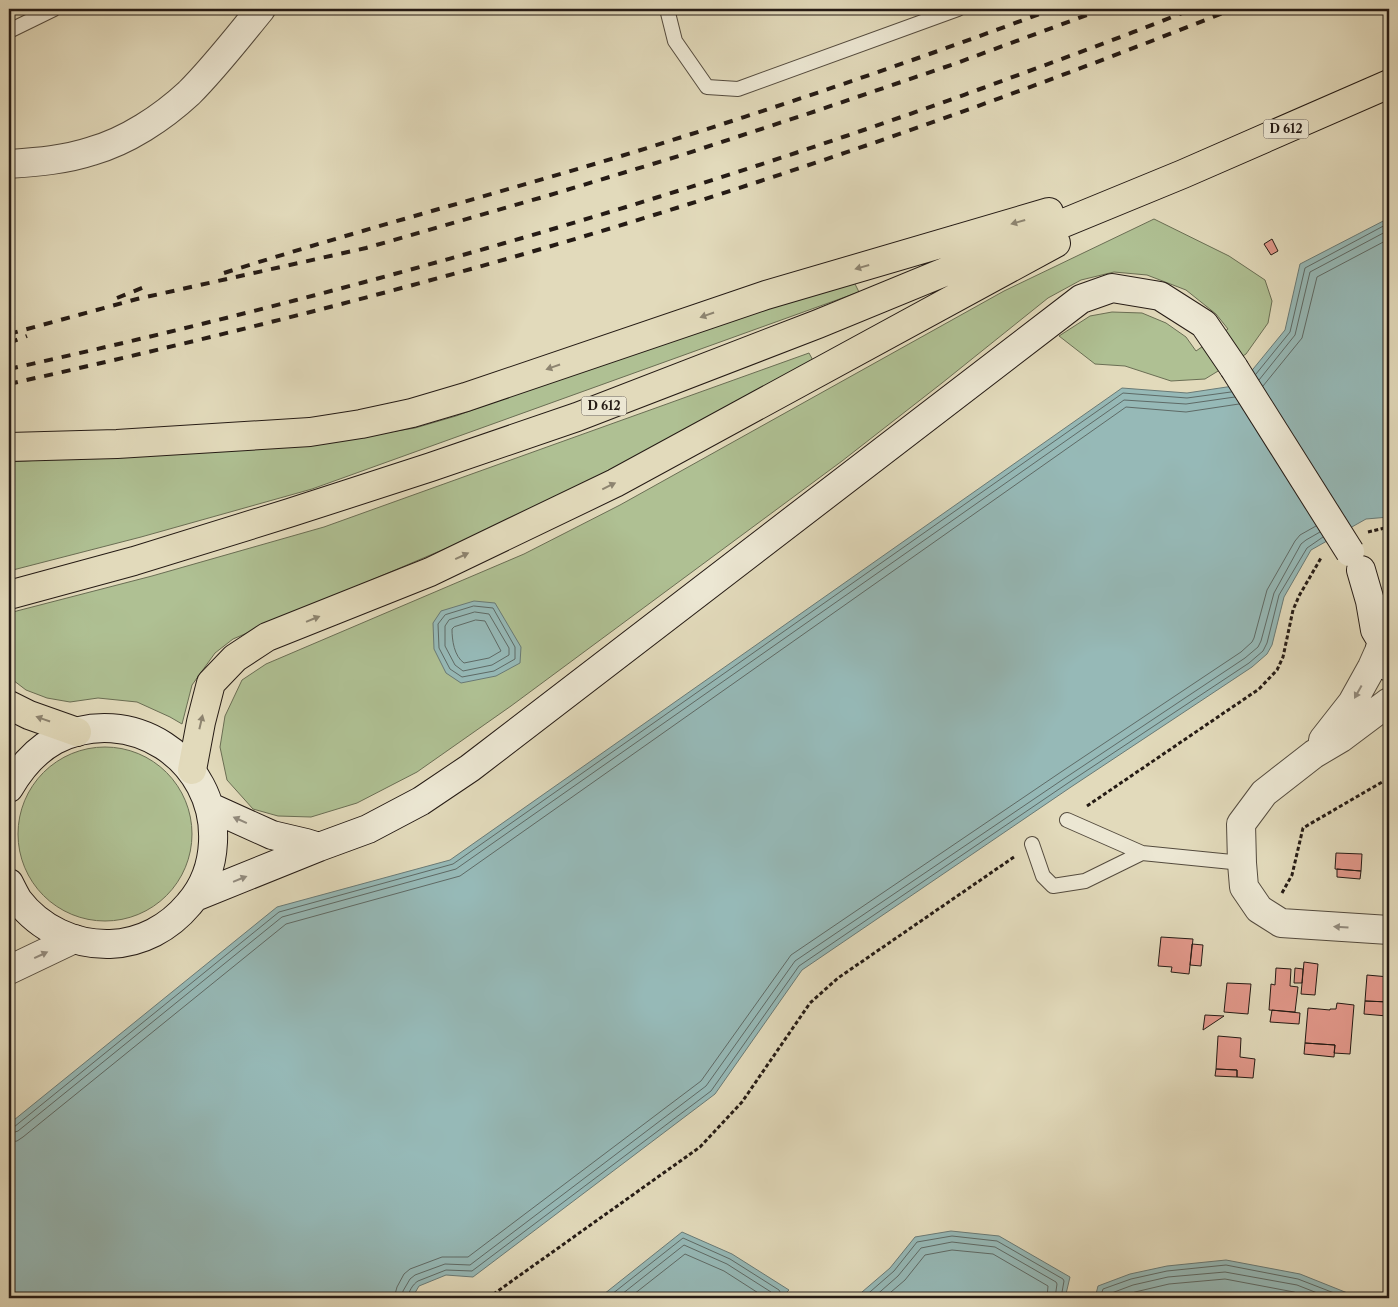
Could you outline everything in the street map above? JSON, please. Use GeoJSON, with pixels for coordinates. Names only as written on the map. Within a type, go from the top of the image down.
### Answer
{"type":"FeatureCollection","features":[{"type":"Feature","properties":{"kind":"main road","name":"D 612"},"geometry":{"type":"LineString","coordinates":[[9,594],[134,561],[431,468],[577,417],[818,324],[1183,174],[1389,84]]}},
{"type":"Feature","properties":{"kind":"main road"},"geometry":{"type":"LineString","coordinates":[[9,447],[117,444],[310,432],[412,413],[466,397],[766,295],[1183,174]]}},
{"type":"Feature","properties":{"kind":"main road"},"geometry":{"type":"LineString","coordinates":[[192,770],[211,683],[235,658],[266,637],[430,572],[615,483],[1183,174]]}},
{"type":"Feature","properties":{"kind":"main road"},"geometry":{"type":"LineString","coordinates":[[9,705],[29,715],[77,732]]}},
{"type":"Feature","properties":{"kind":"street"},"geometry":{"type":"LineString","coordinates":[[9,164],[51,160],[92,151],[136,132],[160,117],[188,93],[261,9]]}},
{"type":"Feature","properties":{"kind":"street"},"geometry":{"type":"LineString","coordinates":[[195,897],[368,829],[421,801],[470,768],[1080,299],[1112,288],[1160,296],[1204,324],[1234,368],[1350,552],[1389,600]]}},
{"type":"Feature","properties":{"kind":"street"},"geometry":{"type":"LineString","coordinates":[[1314,754],[1330,730],[1352,703],[1385,645],[1375,630],[1370,601],[1350,552]]}},
{"type":"Feature","properties":{"kind":"street"},"geometry":{"type":"LineString","coordinates":[[1389,702],[1341,738],[1314,754],[1264,793],[1241,824],[1244,887],[1270,916],[1389,930]]}},
{"type":"Feature","properties":{"kind":"street"},"geometry":{"type":"LineString","coordinates":[[9,788],[19,771],[36,754],[55,740],[77,732],[103,728],[128,730],[152,738],[174,752],[192,770],[210,807],[214,830],[213,854],[206,876],[195,897],[181,914],[162,928],[142,938],[120,943],[96,944],[74,939],[53,930],[34,917],[18,900],[9,883]]}},
{"type":"Feature","properties":{"kind":"street"},"geometry":{"type":"LineString","coordinates":[[210,807],[272,835],[306,842],[319,847]]}},
{"type":"Feature","properties":{"kind":"street"},"geometry":{"type":"LineString","coordinates":[[9,970],[74,939]]}},
{"type":"Feature","properties":{"kind":"lane"},"geometry":{"type":"LineString","coordinates":[[9,31],[54,9]]}},
{"type":"Feature","properties":{"kind":"lane"},"geometry":{"type":"LineString","coordinates":[[667,9],[675,41],[707,87],[738,89],[958,9]]}},
{"type":"Feature","properties":{"kind":"lane"},"geometry":{"type":"LineString","coordinates":[[1068,820],[1142,853],[1242,863]]}},
{"type":"Feature","properties":{"kind":"lane"},"geometry":{"type":"LineString","coordinates":[[1032,844],[1043,876],[1053,886],[1085,881],[1142,853]]}},
{"type":"Feature","properties":{"kind":"path"},"geometry":{"type":"LineString","coordinates":[[1068,820],[1259,689],[1277,670],[1283,657],[1293,610],[1320,559],[1350,552],[1389,527]]}},
{"type":"Feature","properties":{"kind":"path"},"geometry":{"type":"LineString","coordinates":[[1270,916],[1292,875],[1302,828],[1389,778]]}},
{"type":"Feature","properties":{"kind":"path"},"geometry":{"type":"LineString","coordinates":[[488,1298],[700,1147],[742,1102],[810,1003],[838,978],[1032,844]]}},
{"type":"Feature","properties":{"kind":"green space"},"geometry":{"type":"Polygon","coordinates":[[[1154,219],[1229,256],[1265,280],[1272,301],[1268,323],[1246,354],[1205,379],[1171,381],[1125,366],[1095,364],[1059,336],[1090,316],[1112,312],[1142,313],[1166,323],[1186,337],[1196,351],[1228,329],[1216,314],[1186,290],[1147,275],[1114,272],[1081,280],[1048,298],[842,461],[511,706],[417,772],[357,803],[311,817],[278,816],[253,809],[227,780],[220,747],[225,716],[242,680],[266,664],[524,554],[620,505],[1004,291],[1154,219]]]}},
{"type":"Feature","properties":{"kind":"green space"},"geometry":{"type":"Polygon","coordinates":[[[852,278],[859,292],[312,489],[141,537],[9,571],[9,462],[333,441],[415,428],[456,416],[646,346],[852,278]]]}},
{"type":"Feature","properties":{"kind":"green space"},"geometry":{"type":"Polygon","coordinates":[[[809,353],[816,366],[515,519],[233,639],[215,653],[192,685],[182,724],[137,702],[98,698],[70,702],[47,698],[26,690],[9,677],[9,613],[152,576],[324,527],[809,353]]]}},
{"type":"Feature","properties":{"kind":"green space"},"geometry":{"type":"Polygon","coordinates":[[[96,747],[114,747],[146,757],[167,772],[182,793],[192,825],[192,843],[182,875],[167,896],[146,911],[130,917],[114,921],[96,921],[64,911],[43,896],[28,875],[22,859],[18,843],[18,825],[28,793],[43,772],[64,757],[80,751],[96,747]]]}},
{"type":"Feature","properties":{"kind":"water"},"geometry":{"type":"Polygon","coordinates":[[[1389,218],[1389,517],[1366,519],[1311,550],[1284,597],[1272,645],[1267,654],[1252,667],[1071,787],[802,970],[715,1094],[473,1277],[446,1275],[419,1286],[412,1298],[9,1298],[9,1124],[277,907],[450,860],[1122,388],[1187,393],[1240,385],[1285,330],[1300,264],[1389,218]]]}},
{"type":"Feature","properties":{"kind":"water"},"geometry":{"type":"Polygon","coordinates":[[[474,601],[495,603],[521,647],[520,663],[496,676],[461,683],[446,673],[434,649],[433,623],[441,611],[474,601]]]}},
{"type":"Feature","properties":{"kind":"water"},"geometry":{"type":"Polygon","coordinates":[[[951,1231],[999,1236],[1070,1277],[1065,1298],[855,1298],[890,1268],[915,1237],[951,1231]]]}},
{"type":"Feature","properties":{"kind":"water"},"geometry":{"type":"Polygon","coordinates":[[[682,1232],[732,1254],[789,1290],[781,1298],[599,1298],[682,1232]]]}},
{"type":"Feature","properties":{"kind":"water"},"geometry":{"type":"Polygon","coordinates":[[[1226,1260],[1300,1274],[1360,1298],[1095,1298],[1098,1286],[1130,1274],[1167,1266],[1226,1260]]]}},
{"type":"Feature","properties":{"kind":"building"},"geometry":{"type":"Polygon","coordinates":[[[1272,239],[1278,251],[1271,255],[1264,244],[1272,239]]]}},
{"type":"Feature","properties":{"kind":"building"},"geometry":{"type":"Polygon","coordinates":[[[1336,853],[1362,854],[1361,871],[1335,869],[1336,853]]]}},
{"type":"Feature","properties":{"kind":"building"},"geometry":{"type":"Polygon","coordinates":[[[1337,869],[1361,871],[1360,879],[1337,877],[1337,869]]]}},
{"type":"Feature","properties":{"kind":"building"},"geometry":{"type":"Polygon","coordinates":[[[1161,937],[1193,939],[1189,974],[1171,972],[1172,967],[1158,966],[1161,937]]]}},
{"type":"Feature","properties":{"kind":"building"},"geometry":{"type":"Polygon","coordinates":[[[1192,944],[1203,945],[1201,966],[1190,965],[1192,944]]]}},
{"type":"Feature","properties":{"kind":"building"},"geometry":{"type":"Polygon","coordinates":[[[1304,962],[1318,964],[1315,995],[1301,994],[1304,962]]]}},
{"type":"Feature","properties":{"kind":"building"},"geometry":{"type":"Polygon","coordinates":[[[1276,968],[1291,969],[1290,986],[1298,987],[1295,1012],[1269,1010],[1271,984],[1275,985],[1276,968]]]}},
{"type":"Feature","properties":{"kind":"building"},"geometry":{"type":"Polygon","coordinates":[[[1295,968],[1303,969],[1302,983],[1294,983],[1295,968]]]}},
{"type":"Feature","properties":{"kind":"building"},"geometry":{"type":"Polygon","coordinates":[[[1367,975],[1389,977],[1389,1002],[1365,1001],[1367,975]]]}},
{"type":"Feature","properties":{"kind":"building"},"geometry":{"type":"Polygon","coordinates":[[[1227,983],[1251,984],[1248,1014],[1224,1012],[1227,983]]]}},
{"type":"Feature","properties":{"kind":"building"},"geometry":{"type":"Polygon","coordinates":[[[1365,1001],[1389,1002],[1387,1016],[1364,1014],[1365,1001]]]}},
{"type":"Feature","properties":{"kind":"building"},"geometry":{"type":"Polygon","coordinates":[[[1337,1003],[1354,1005],[1350,1054],[1334,1053],[1335,1045],[1305,1043],[1308,1008],[1336,1009],[1337,1003]]]}},
{"type":"Feature","properties":{"kind":"building"},"geometry":{"type":"Polygon","coordinates":[[[1272,1010],[1300,1013],[1299,1024],[1270,1022],[1272,1010]]]}},
{"type":"Feature","properties":{"kind":"building"},"geometry":{"type":"Polygon","coordinates":[[[1205,1015],[1224,1016],[1203,1030],[1205,1015]]]}},
{"type":"Feature","properties":{"kind":"building"},"geometry":{"type":"Polygon","coordinates":[[[1218,1036],[1241,1038],[1240,1057],[1255,1059],[1253,1078],[1237,1077],[1237,1070],[1216,1069],[1218,1036]]]}},
{"type":"Feature","properties":{"kind":"building"},"geometry":{"type":"Polygon","coordinates":[[[1305,1043],[1335,1045],[1334,1057],[1304,1054],[1305,1043]]]}},
{"type":"Feature","properties":{"kind":"building"},"geometry":{"type":"Polygon","coordinates":[[[1216,1069],[1237,1070],[1237,1077],[1215,1076],[1216,1069]]]}},
{"type":"Feature","properties":{"kind":"railway"},"geometry":{"type":"LineString","coordinates":[[224,273],[684,136],[896,66],[1053,9]]}},
{"type":"Feature","properties":{"kind":"railway"},"geometry":{"type":"LineString","coordinates":[[9,334],[137,299],[366,248],[550,195],[679,156],[816,111],[957,63],[1103,9]]}},
{"type":"Feature","properties":{"kind":"railway"},"geometry":{"type":"LineString","coordinates":[[9,369],[133,341],[378,278],[622,208],[863,130],[983,88],[1192,9]]}},
{"type":"Feature","properties":{"kind":"railway"},"geometry":{"type":"LineString","coordinates":[[9,384],[309,312],[514,257],[618,226],[722,194],[928,124],[1132,49],[1233,9]]}},
{"type":"Feature","properties":{"kind":"railway"},"geometry":{"type":"LineString","coordinates":[[117,298],[147,286]]}},
{"type":"Feature","properties":{"kind":"railway"},"geometry":{"type":"LineString","coordinates":[[9,343],[27,336]]}}]}
